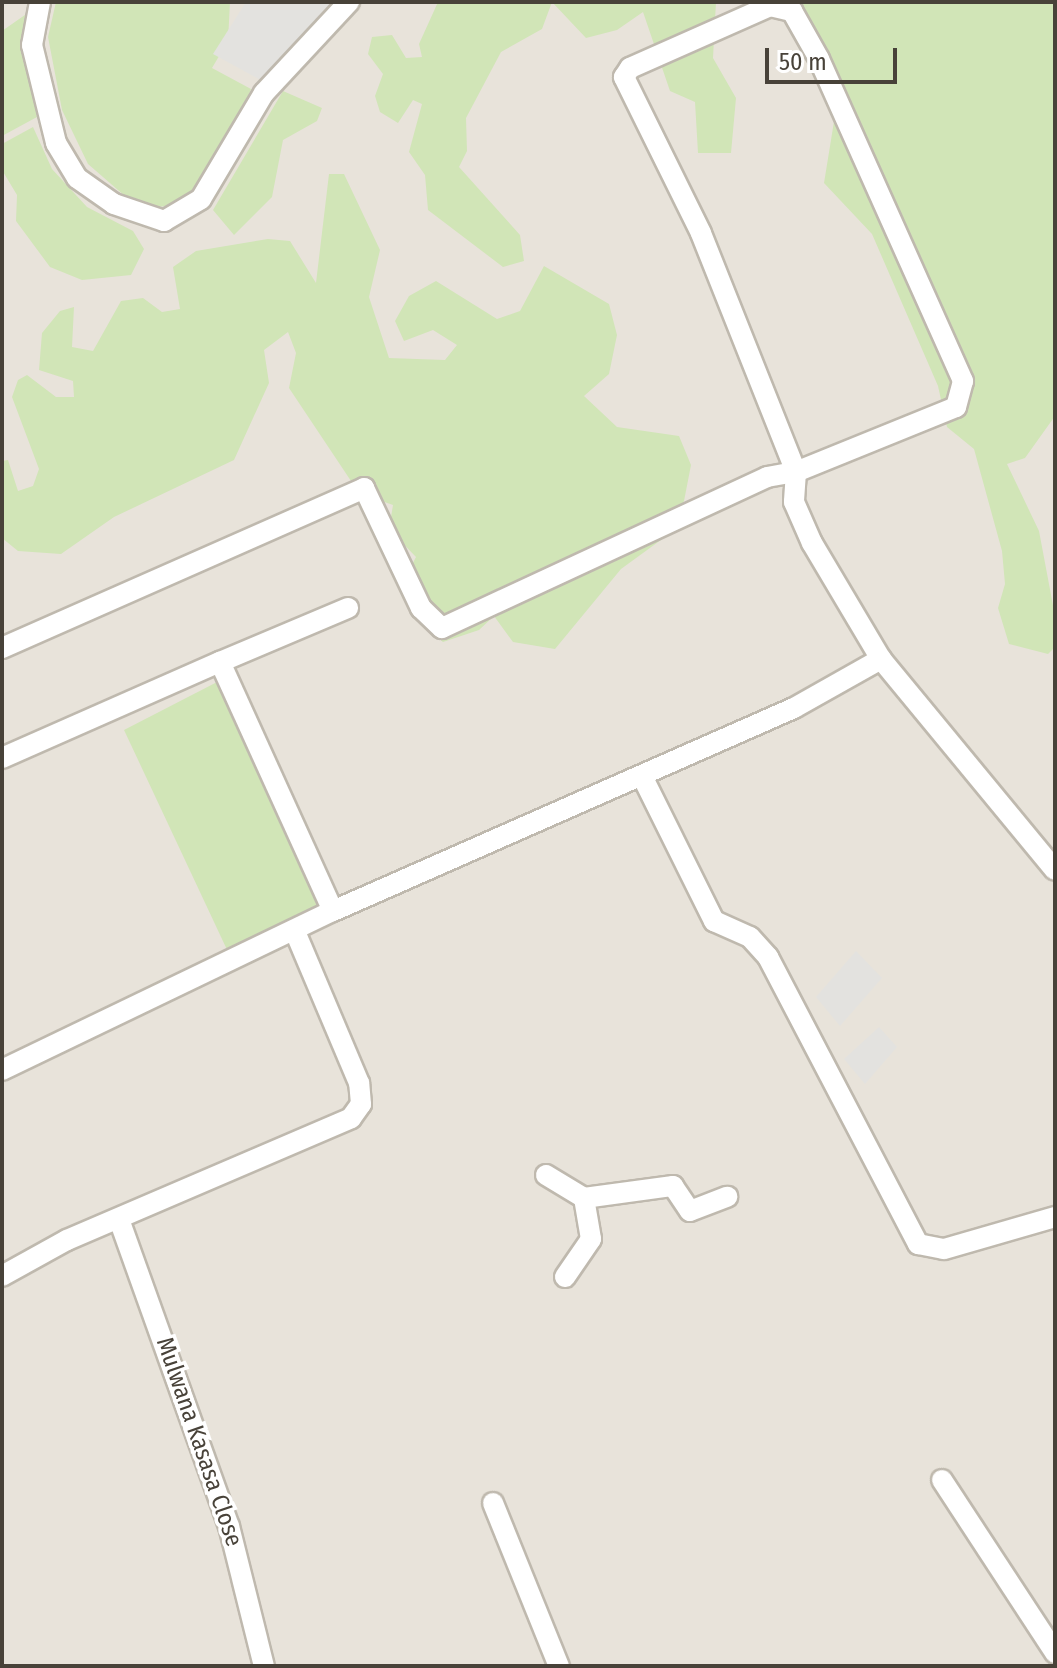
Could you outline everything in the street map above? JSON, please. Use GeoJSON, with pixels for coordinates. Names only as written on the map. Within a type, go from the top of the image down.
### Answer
{"type":"FeatureCollection","features":[{"type":"Feature","properties":{"kind":"street"},"geometry":{"type":"LineString","coordinates":[[40,2],[32,45],[56,143],[77,178],[142,219],[164,221],[201,199],[264,93],[349,2]]}},
{"type":"Feature","properties":{"kind":"street"},"geometry":{"type":"LineString","coordinates":[[2,648],[364,488],[421,608],[442,628],[767,477],[796,472],[956,407],[963,381],[819,59],[792,11],[770,6],[630,68],[624,77],[701,233],[796,472],[794,502],[812,543],[881,659],[1055,870]]}},
{"type":"Feature","properties":{"kind":"street"},"geometry":{"type":"LineString","coordinates":[[2,758],[348,608]]}},
{"type":"Feature","properties":{"kind":"street"},"geometry":{"type":"LineString","coordinates":[[2,1070],[296,934],[333,911],[643,778],[881,659]]}},
{"type":"Feature","properties":{"kind":"street"},"geometry":{"type":"LineString","coordinates":[[220,662],[333,911]]}},
{"type":"Feature","properties":{"kind":"street"},"geometry":{"type":"LineString","coordinates":[[643,778],[714,921],[750,937],[768,957],[918,1244],[944,1249],[1055,1217]]}},
{"type":"Feature","properties":{"kind":"street"},"geometry":{"type":"LineString","coordinates":[[2,1276],[330,1132],[361,1104],[359,1083],[296,934]]}},
{"type":"Feature","properties":{"kind":"street"},"geometry":{"type":"LineString","coordinates":[[546,1175],[584,1198],[673,1186],[690,1211],[727,1197]]}},
{"type":"Feature","properties":{"kind":"street"},"geometry":{"type":"LineString","coordinates":[[565,1277],[591,1239],[584,1198]]}},
{"type":"Feature","properties":{"kind":"street","name":"Mulwana Kasasa Close"},"geometry":{"type":"LineString","coordinates":[[120,1222],[229,1526],[264,1666]]}},
{"type":"Feature","properties":{"kind":"street"},"geometry":{"type":"LineString","coordinates":[[942,1480],[1055,1653]]}},
{"type":"Feature","properties":{"kind":"street"},"geometry":{"type":"LineString","coordinates":[[493,1503],[559,1666]]}},
{"type":"Feature","properties":{"kind":"shaded area"},"geometry":{"type":"Polygon","coordinates":[[[2,2],[1055,2],[1055,1666],[2,1666],[2,2]]]}},
{"type":"Feature","properties":{"kind":"shaded area"},"geometry":{"type":"Polygon","coordinates":[[[246,2],[349,2],[270,85],[213,54],[246,2]]]}},
{"type":"Feature","properties":{"kind":"shaded area"},"geometry":{"type":"Polygon","coordinates":[[[856,951],[882,978],[840,1026],[816,997],[856,951]]]}},
{"type":"Feature","properties":{"kind":"shaded area"},"geometry":{"type":"Polygon","coordinates":[[[879,1027],[897,1047],[865,1084],[844,1059],[879,1027]]]}},
{"type":"Feature","properties":{"kind":"green space"},"geometry":{"type":"Polygon","coordinates":[[[56,2],[230,2],[228,41],[212,68],[251,89],[233,136],[183,203],[141,210],[88,164],[62,110],[48,37],[56,2]]]}},
{"type":"Feature","properties":{"kind":"green space"},"geometry":{"type":"Polygon","coordinates":[[[438,2],[552,2],[542,29],[501,52],[466,118],[467,151],[459,167],[520,235],[524,261],[503,267],[428,210],[425,175],[409,152],[422,104],[413,100],[398,123],[380,112],[375,96],[383,74],[368,54],[372,37],[392,35],[406,58],[422,57],[419,44],[438,2]]]}},
{"type":"Feature","properties":{"kind":"green space"},"geometry":{"type":"Polygon","coordinates":[[[552,2],[716,2],[713,58],[736,98],[731,153],[698,153],[695,102],[670,91],[643,12],[617,30],[586,38],[552,2]]]}},
{"type":"Feature","properties":{"kind":"green space"},"geometry":{"type":"Polygon","coordinates":[[[799,2],[1055,2],[1055,416],[1025,458],[1007,464],[1039,531],[1055,616],[1055,647],[1048,654],[1009,644],[998,608],[1005,584],[1002,551],[974,449],[947,427],[938,386],[872,234],[824,183],[837,103],[827,50],[799,2]]]}},
{"type":"Feature","properties":{"kind":"green space"},"geometry":{"type":"Polygon","coordinates":[[[32,10],[24,41],[37,117],[2,136],[2,31],[32,10]]]}},
{"type":"Feature","properties":{"kind":"green space"},"geometry":{"type":"Polygon","coordinates":[[[283,91],[322,108],[317,121],[283,140],[272,197],[234,235],[213,210],[283,91]]]}},
{"type":"Feature","properties":{"kind":"green space"},"geometry":{"type":"Polygon","coordinates":[[[33,127],[52,169],[87,207],[133,231],[144,249],[131,275],[82,280],[50,267],[16,221],[17,195],[2,170],[2,144],[33,127]]]}},
{"type":"Feature","properties":{"kind":"green space"},"geometry":{"type":"Polygon","coordinates":[[[329,174],[344,174],[380,250],[369,297],[389,358],[445,360],[457,345],[433,330],[404,341],[395,321],[409,296],[436,281],[497,319],[520,311],[544,266],[609,304],[617,335],[609,374],[584,396],[617,427],[679,436],[691,465],[684,501],[665,537],[621,569],[555,649],[513,642],[494,616],[479,630],[443,642],[413,617],[404,580],[416,557],[389,529],[393,505],[359,493],[289,388],[296,353],[288,332],[264,350],[269,383],[234,460],[114,517],[61,554],[18,551],[2,538],[2,461],[8,460],[18,491],[33,486],[39,469],[12,397],[18,380],[27,375],[56,397],[74,397],[73,381],[39,370],[42,333],[60,311],[74,307],[72,347],[93,351],[121,301],[143,298],[162,312],[180,309],[173,267],[196,251],[268,239],[290,241],[316,283],[329,174]]]}},
{"type":"Feature","properties":{"kind":"green space"},"geometry":{"type":"Polygon","coordinates":[[[221,680],[322,909],[229,954],[124,730],[221,680]]]}}]}
